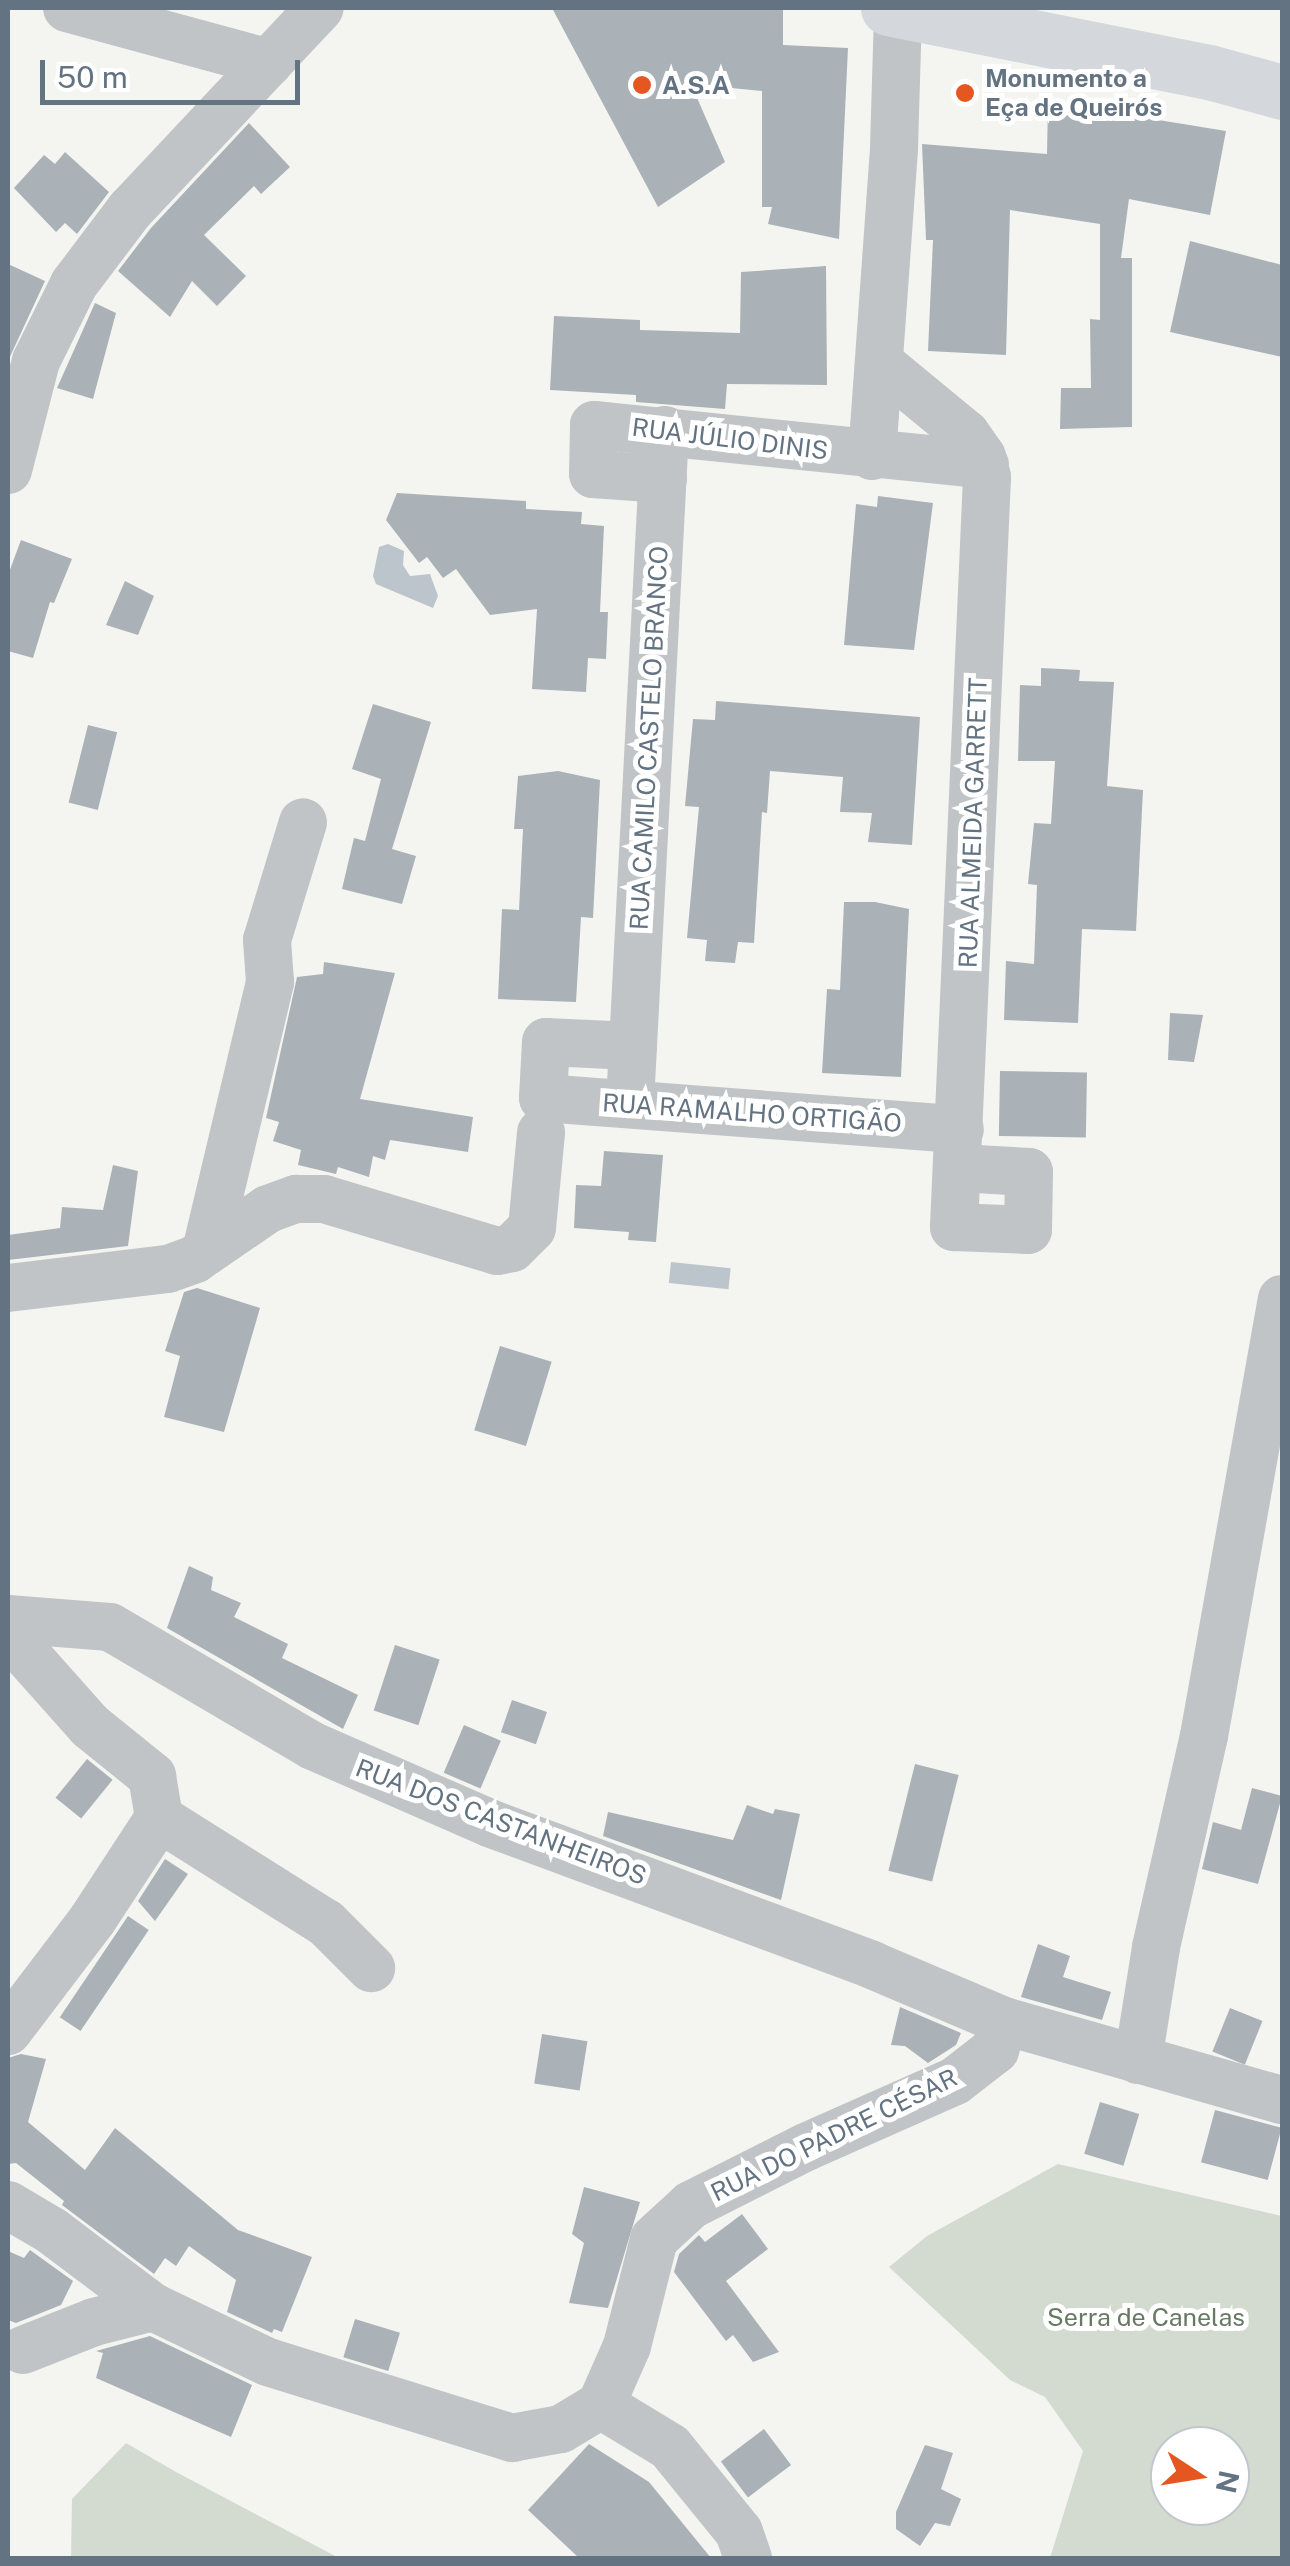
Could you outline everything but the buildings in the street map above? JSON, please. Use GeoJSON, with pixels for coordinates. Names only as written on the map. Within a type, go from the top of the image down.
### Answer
{"type":"FeatureCollection","features":[{"type":"Feature","properties":{"kind":"main road"},"geometry":{"type":"LineString","coordinates":[[893,10],[1058,24],[1282,92]]}},
{"type":"Feature","properties":{"kind":"street"},"geometry":{"type":"LineString","coordinates":[[66,8],[270,62]]}},
{"type":"Feature","properties":{"kind":"street"},"geometry":{"type":"LineString","coordinates":[[8,470],[36,361],[74,284],[130,210],[320,8]]}},
{"type":"Feature","properties":{"kind":"street"},"geometry":{"type":"LineString","coordinates":[[872,456],[881,364],[893,10]]}},
{"type":"Feature","properties":{"kind":"street"},"geometry":{"type":"LineString","coordinates":[[881,364],[960,428],[986,471]]}},
{"type":"Feature","properties":{"kind":"street","name":"RUA JÚLIO DINIS"},"geometry":{"type":"LineString","coordinates":[[663,479],[593,474],[594,425],[665,430],[986,471]]}},
{"type":"Feature","properties":{"kind":"street","name":"RUA CAMILO CASTELO BRANCO"},"geometry":{"type":"LineString","coordinates":[[630,1102],[665,430]]}},
{"type":"Feature","properties":{"kind":"street","name":"RUA ALMEIDA GARRETT"},"geometry":{"type":"LineString","coordinates":[[959,1149],[986,471]]}},
{"type":"Feature","properties":{"kind":"street"},"geometry":{"type":"LineString","coordinates":[[206,1251],[270,982],[267,940],[302,822]]}},
{"type":"Feature","properties":{"kind":"street"},"geometry":{"type":"LineString","coordinates":[[8,1288],[168,1270],[206,1251],[268,1210],[296,1199],[324,1199],[497,1250],[512,1248],[532,1228],[546,1042],[633,1046]]}},
{"type":"Feature","properties":{"kind":"street","name":"RUA RAMALHO ORTIGÃO"},"geometry":{"type":"LineString","coordinates":[[542,1115],[630,1102],[959,1149]]}},
{"type":"Feature","properties":{"kind":"street"},"geometry":{"type":"LineString","coordinates":[[1138,2060],[1156,1947],[1204,1736],[1282,1299]]}},
{"type":"Feature","properties":{"kind":"street","name":"RUA DOS CASTANHEIROS"},"geometry":{"type":"LineString","coordinates":[[12,1640],[110,1628],[314,1746],[398,1784],[872,1965],[1004,2022]]}},
{"type":"Feature","properties":{"kind":"street"},"geometry":{"type":"LineString","coordinates":[[8,2031],[93,1919],[160,1818],[152,1776],[90,1726],[12,1640]]}},
{"type":"Feature","properties":{"kind":"street"},"geometry":{"type":"LineString","coordinates":[[160,1818],[326,1923],[371,1968]]}},
{"type":"Feature","properties":{"kind":"street"},"geometry":{"type":"LineString","coordinates":[[1004,2022],[1282,2100]]}},
{"type":"Feature","properties":{"kind":"street","name":"RUA DO PADRE CÉSAR"},"geometry":{"type":"LineString","coordinates":[[601,2406],[628,2346],[654,2238],[691,2205],[955,2080],[995,2050],[1004,2022]]}},
{"type":"Feature","properties":{"kind":"street"},"geometry":{"type":"LineString","coordinates":[[8,2205],[52,2231],[154,2307],[268,2362],[512,2438],[561,2429],[601,2406],[670,2447],[739,2532],[748,2558]]}},
{"type":"Feature","properties":{"kind":"street"},"geometry":{"type":"LineString","coordinates":[[23,2350],[94,2322],[154,2307]]}},
{"type":"Feature","properties":{"kind":"green space","name":"Serra de Canelas"},"geometry":{"type":"Polygon","coordinates":[[[1058,2164],[1282,2216],[1282,2558],[1050,2558],[1083,2451],[1045,2397],[1010,2380],[889,2267],[927,2236],[1058,2164]]]}},
{"type":"Feature","properties":{"kind":"green space"},"geometry":{"type":"Polygon","coordinates":[[[126,2443],[339,2558],[71,2558],[72,2499],[126,2443]]]}},
{"type":"Feature","properties":{"kind":"shaded area"},"geometry":{"type":"Polygon","coordinates":[[[388,544],[404,551],[403,565],[410,576],[430,574],[438,596],[433,608],[376,584],[373,576],[379,547],[388,544]]]}},
{"type":"Feature","properties":{"kind":"shaded area"},"geometry":{"type":"Polygon","coordinates":[[[671,1262],[731,1268],[728,1289],[669,1283],[671,1262]]]}},
{"type":"Feature","properties":{"kind":"place","name":"A.S.A"},"geometry":{"type":"Point","coordinates":[642,85]}},
{"type":"Feature","properties":{"kind":"place","name":"Monumento a Eça de Queirós"},"geometry":{"type":"Point","coordinates":[965,93]}}]}
